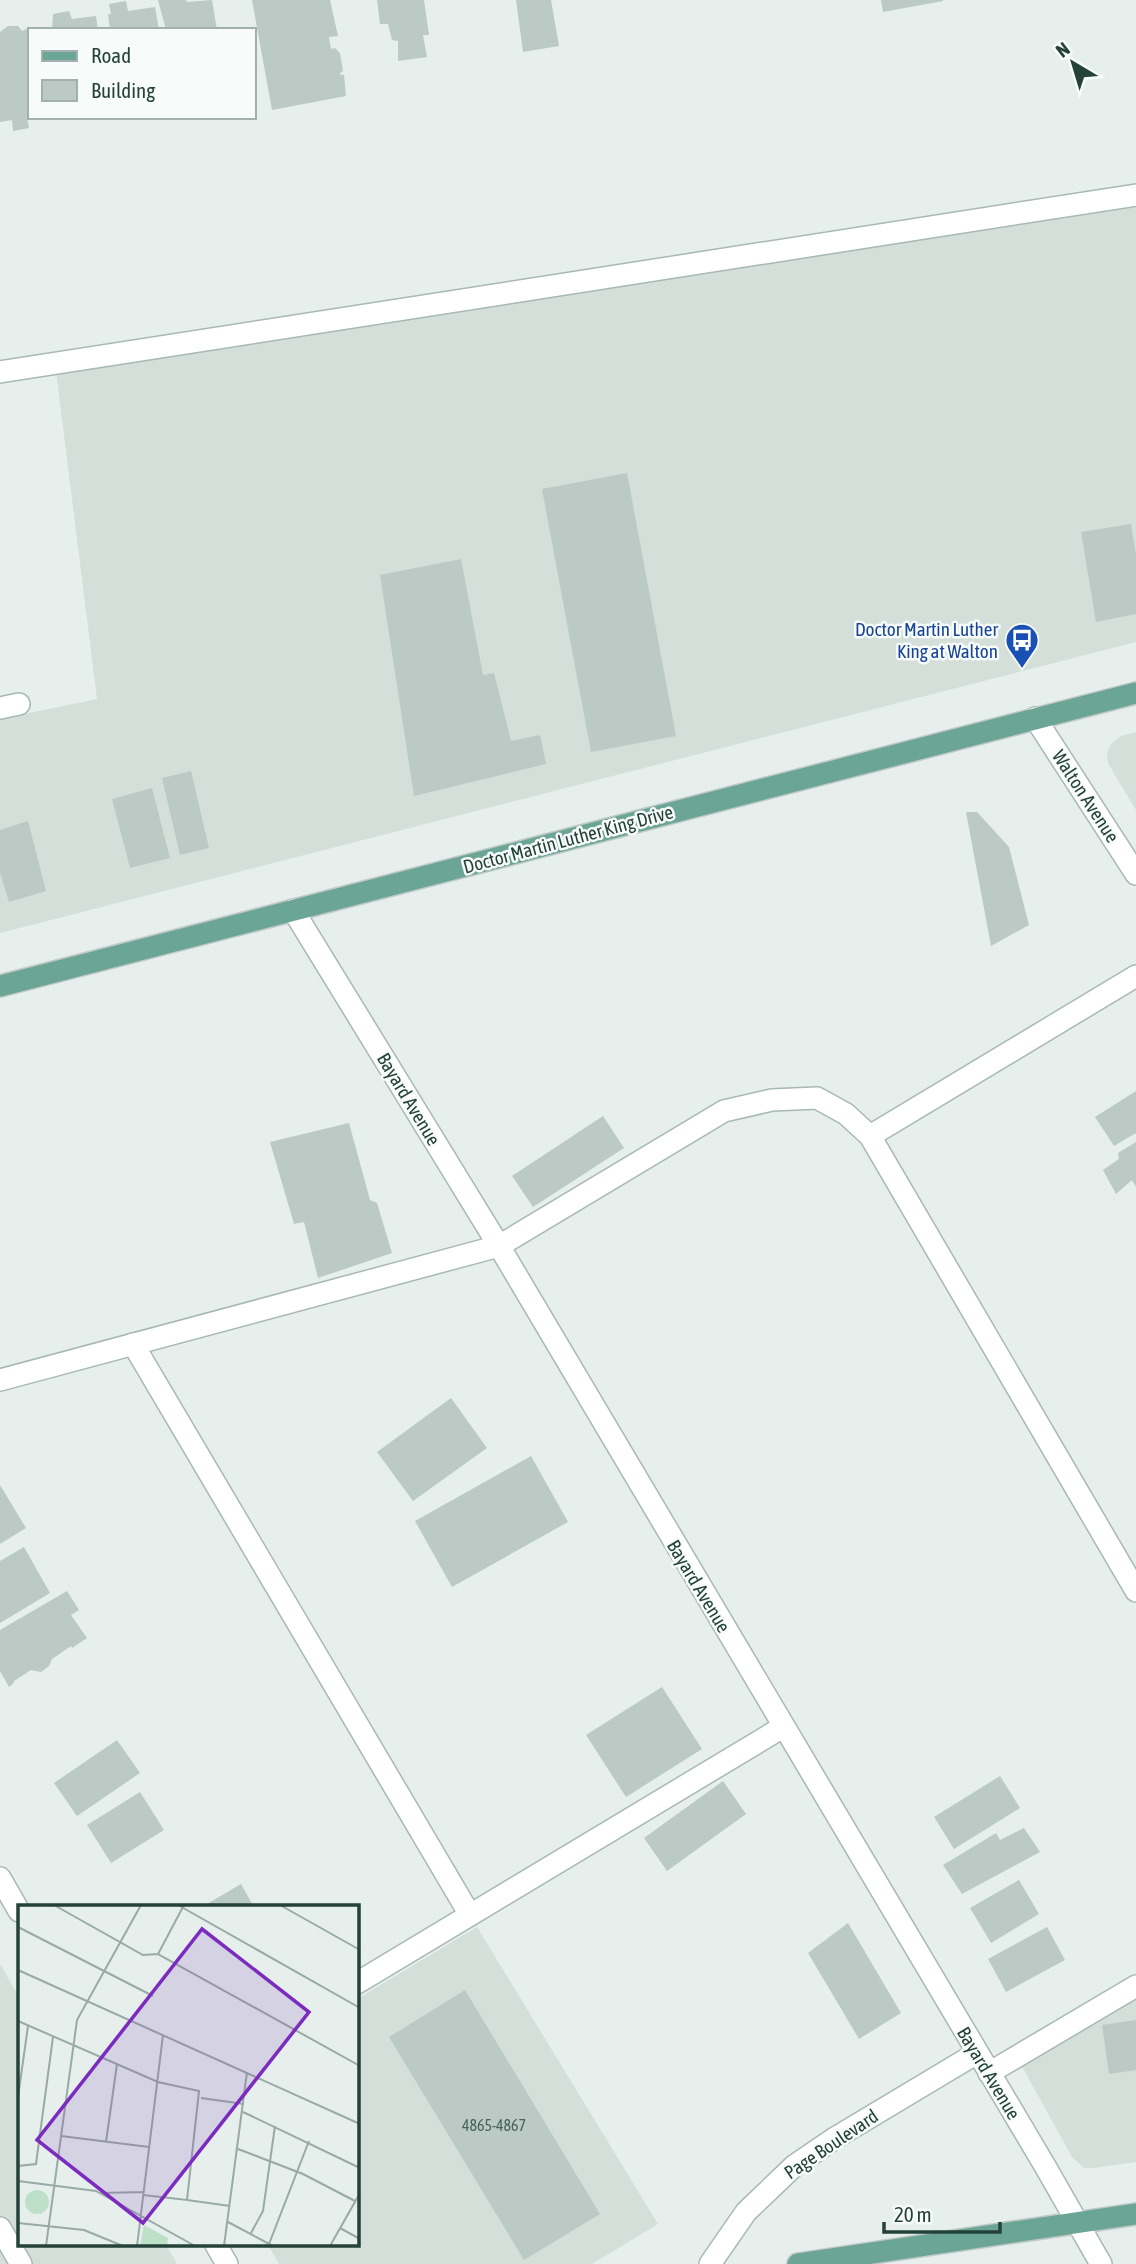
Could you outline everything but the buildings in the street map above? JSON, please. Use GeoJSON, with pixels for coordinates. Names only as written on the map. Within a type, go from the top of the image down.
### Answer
{"type":"FeatureCollection","features":[{"type":"Feature","properties":{"kind":"main road","name":"Doctor Martin Luther King Drive"},"geometry":{"type":"LineString","coordinates":[[0,985],[1136,693]]}},
{"type":"Feature","properties":{"kind":"main road"},"geometry":{"type":"LineString","coordinates":[[798,2264],[1136,2214]]}},
{"type":"Feature","properties":{"kind":"street"},"geometry":{"type":"LineString","coordinates":[[0,372],[1136,195]]}},
{"type":"Feature","properties":{"kind":"street","name":"Walton Avenue"},"geometry":{"type":"LineString","coordinates":[[1035,718],[1136,874]]}},
{"type":"Feature","properties":{"kind":"street","name":"Bayard Avenue"},"geometry":{"type":"LineString","coordinates":[[293,910],[499,1247],[1101,2264]]}},
{"type":"Feature","properties":{"kind":"street"},"geometry":{"type":"LineString","coordinates":[[870,1136],[1136,976]]}},
{"type":"Feature","properties":{"kind":"street"},"geometry":{"type":"LineString","coordinates":[[0,1380],[499,1247],[724,1111],[772,1100],[817,1098],[846,1114],[870,1136],[1136,1591]]}},
{"type":"Feature","properties":{"kind":"street"},"geometry":{"type":"LineString","coordinates":[[133,1344],[470,1915]]}},
{"type":"Feature","properties":{"kind":"street"},"geometry":{"type":"LineString","coordinates":[[359,1982],[783,1727]]}},
{"type":"Feature","properties":{"kind":"street"},"geometry":{"type":"LineString","coordinates":[[0,1878],[18,1909]]}},
{"type":"Feature","properties":{"kind":"street"},"geometry":{"type":"LineString","coordinates":[[989,2073],[1136,1986]]}},
{"type":"Feature","properties":{"kind":"street","name":"Page Boulevard"},"geometry":{"type":"LineString","coordinates":[[710,2264],[747,2212],[794,2165],[977,2053]]}},
{"type":"Feature","properties":{"kind":"street"},"geometry":{"type":"LineString","coordinates":[[0,2228],[22,2264]]}},
{"type":"Feature","properties":{"kind":"street"},"geometry":{"type":"LineString","coordinates":[[217,2246],[227,2264]]}},
{"type":"Feature","properties":{"kind":"shaded area"},"geometry":{"type":"Polygon","coordinates":[[[1136,207],[1136,642],[0,933],[0,719],[97,699],[56,371],[1136,207]]]}},
{"type":"Feature","properties":{"kind":"shaded area"},"geometry":{"type":"Polygon","coordinates":[[[1136,732],[1136,810],[1108,763],[1107,753],[1111,744],[1121,736],[1136,732]]]}},
{"type":"Feature","properties":{"kind":"shaded area"},"geometry":{"type":"Polygon","coordinates":[[[477,1927],[658,2224],[592,2264],[279,2264],[269,2246],[359,2246],[359,1998],[477,1927]]]}},
{"type":"Feature","properties":{"kind":"shaded area"},"geometry":{"type":"Polygon","coordinates":[[[0,1964],[18,1995],[18,2246],[167,2246],[177,2264],[0,2264],[0,1964]]]}},
{"type":"Feature","properties":{"kind":"shaded area"},"geometry":{"type":"Polygon","coordinates":[[[1136,1992],[1136,2162],[1084,2168],[1072,2157],[1019,2061],[1136,1992]]]}},
{"type":"Feature","properties":{"kind":"place","name":"Doctor Martin Luther King at Walton"},"geometry":{"type":"Point","coordinates":[1022,670]}}]}
